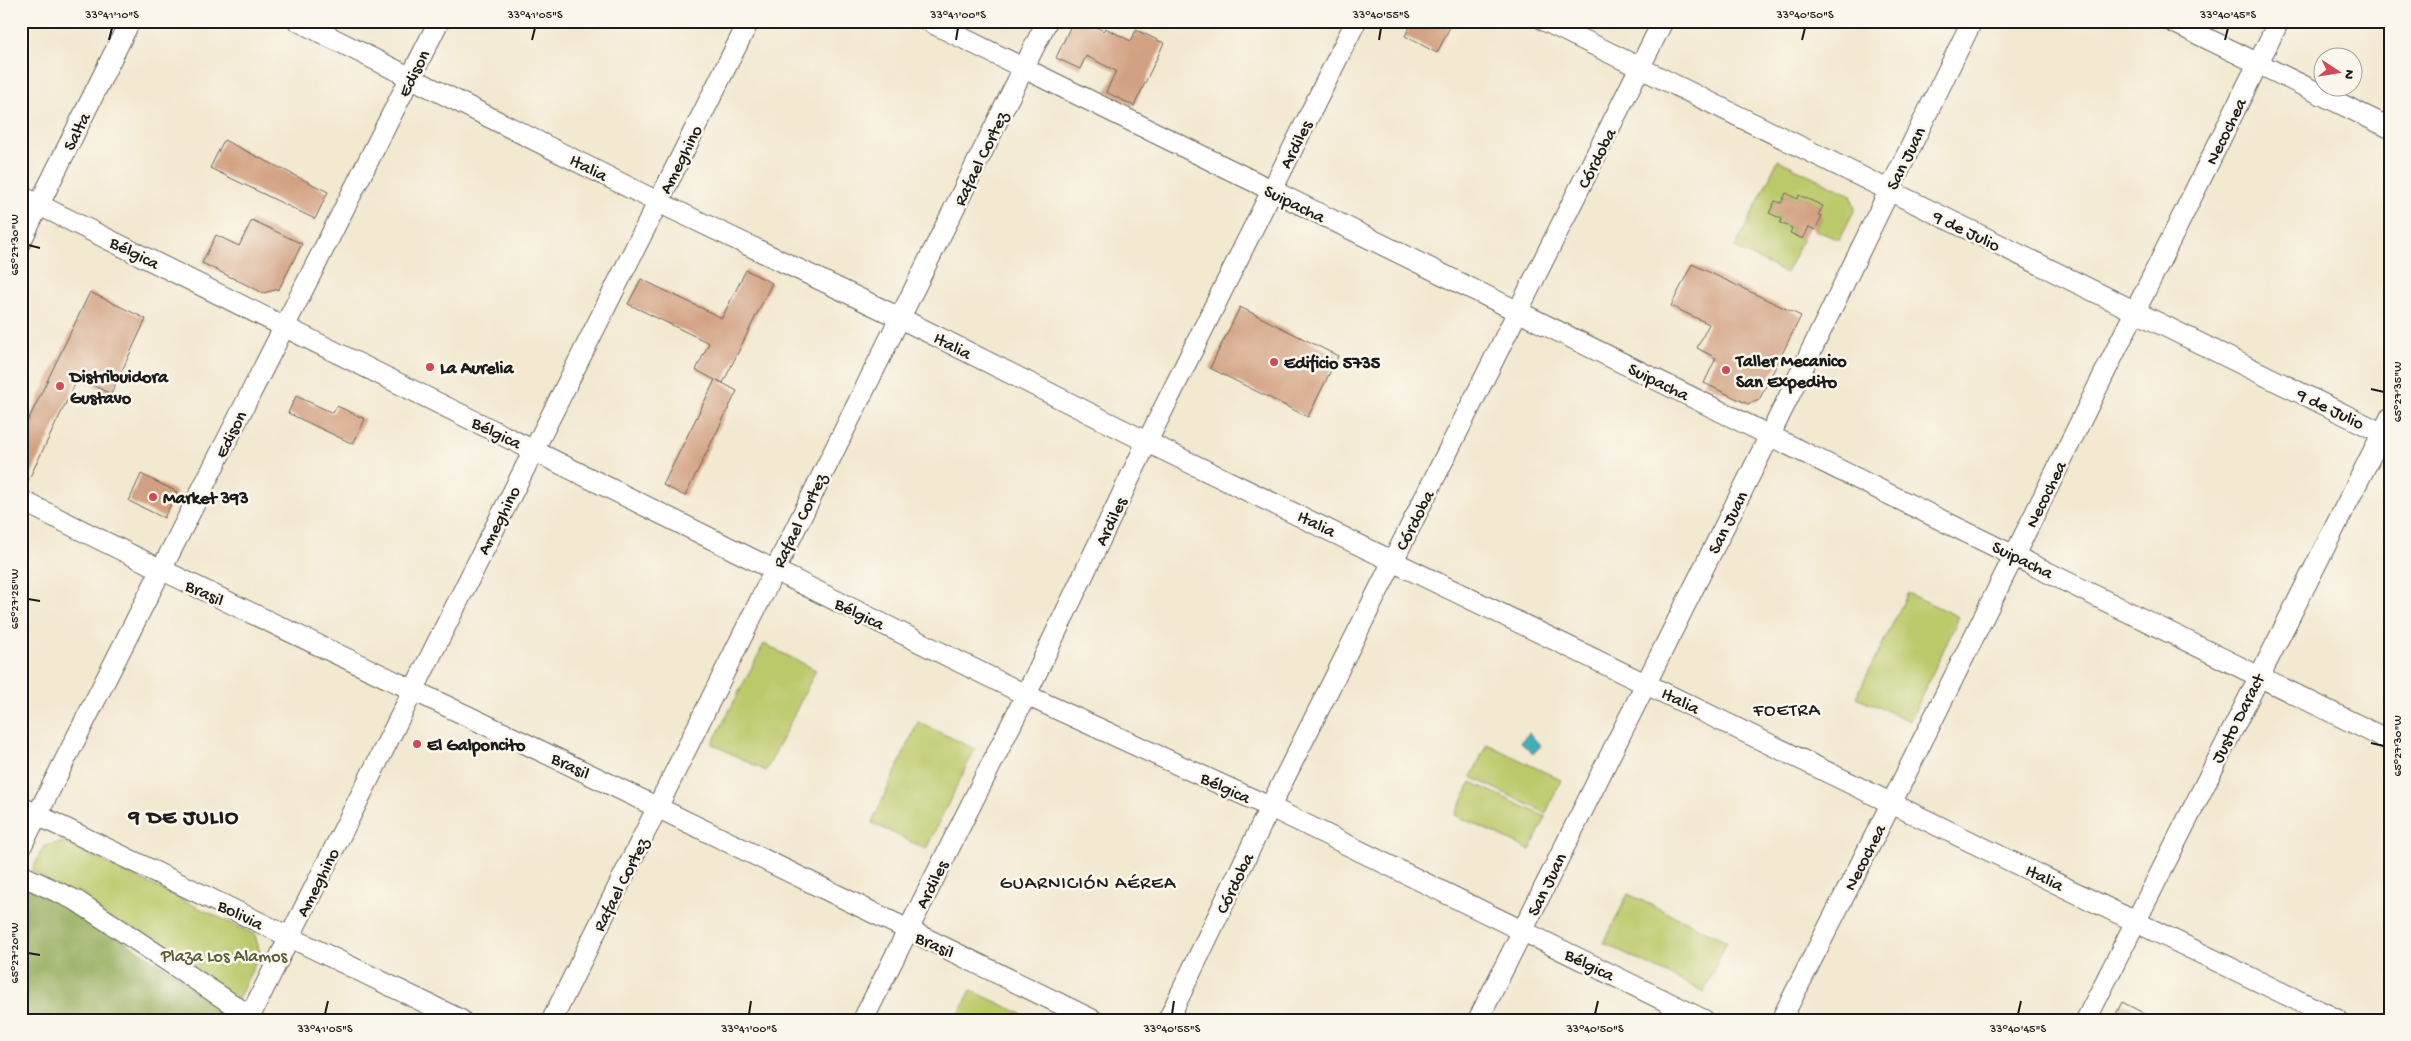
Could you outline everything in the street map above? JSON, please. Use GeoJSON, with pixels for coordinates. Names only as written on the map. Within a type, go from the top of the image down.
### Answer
{"type":"FeatureCollection","features":[{"type":"Feature","properties":{"kind":"street","name":"Salta"},"geometry":{"type":"LineString","coordinates":[[21,241],[30,200],[130,21]]}},
{"type":"Feature","properties":{"kind":"street","name":"Italia"},"geometry":{"type":"LineString","coordinates":[[298,21],[658,202],[900,318],[1147,442],[1394,560],[2338,1020]]}},
{"type":"Feature","properties":{"kind":"street","name":"Edison"},"geometry":{"type":"LineString","coordinates":[[21,847],[29,811],[161,571],[440,21]]}},
{"type":"Feature","properties":{"kind":"street","name":"Ameghino"},"geometry":{"type":"LineString","coordinates":[[249,1018],[749,21]]}},
{"type":"Feature","properties":{"kind":"street","name":"Suipacha"},"geometry":{"type":"LineString","coordinates":[[928,21],[2390,741]]}},
{"type":"Feature","properties":{"kind":"street","name":"Rafael Cortez"},"geometry":{"type":"LineString","coordinates":[[552,1020],[1048,21]]}},
{"type":"Feature","properties":{"kind":"street","name":"Ardiles"},"geometry":{"type":"LineString","coordinates":[[863,1020],[1026,695],[1147,442],[1356,21]]}},
{"type":"Feature","properties":{"kind":"street","name":"9 de Julio"},"geometry":{"type":"LineString","coordinates":[[1545,21],[2135,313],[2387,429]]}},
{"type":"Feature","properties":{"kind":"street","name":"Córdoba"},"geometry":{"type":"LineString","coordinates":[[1168,1020],[1270,807],[1641,69],[1663,21]]}},
{"type":"Feature","properties":{"kind":"street","name":"San Juan"},"geometry":{"type":"LineString","coordinates":[[1478,1020],[1770,435],[1972,21]]}},
{"type":"Feature","properties":{"kind":"street"},"geometry":{"type":"LineString","coordinates":[[2171,21],[2390,128]]}},
{"type":"Feature","properties":{"kind":"street","name":"Necochea"},"geometry":{"type":"LineString","coordinates":[[1781,1020],[1892,802],[2279,21]]}},
{"type":"Feature","properties":{"kind":"street","name":"Bélgica"},"geometry":{"type":"LineString","coordinates":[[30,200],[1026,695],[1270,807],[1704,1020]]}},
{"type":"Feature","properties":{"kind":"street","name":"Justo Daract"},"geometry":{"type":"LineString","coordinates":[[2086,1020],[2258,677],[2387,429]]}},
{"type":"Feature","properties":{"kind":"street","name":"Brasil"},"geometry":{"type":"LineString","coordinates":[[21,500],[161,571],[659,807],[907,931],[1093,1020]]}},
{"type":"Feature","properties":{"kind":"street","name":"Bolivia"},"geometry":{"type":"LineString","coordinates":[[29,811],[461,1020]]}},
{"type":"Feature","properties":{"kind":"street"},"geometry":{"type":"LineString","coordinates":[[21,875],[77,901],[249,1018]]}},
{"type":"Feature","properties":{"kind":"green space"},"geometry":{"type":"Polygon","coordinates":[[[1778,160],[1851,195],[1855,209],[1839,240],[1815,230],[1822,217],[1818,215],[1822,206],[1799,195],[1797,199],[1786,193],[1781,203],[1775,201],[1769,213],[1782,219],[1781,223],[1792,228],[1790,233],[1803,239],[1786,273],[1735,248],[1778,160]]]}},
{"type":"Feature","properties":{"kind":"green space"},"geometry":{"type":"Polygon","coordinates":[[[1908,593],[1959,617],[1910,721],[1856,697],[1908,593]]]}},
{"type":"Feature","properties":{"kind":"green space"},"geometry":{"type":"Polygon","coordinates":[[[764,644],[816,670],[766,771],[712,744],[764,644]]]}},
{"type":"Feature","properties":{"kind":"green space"},"geometry":{"type":"Polygon","coordinates":[[[918,722],[975,749],[926,849],[872,823],[918,722]]]}},
{"type":"Feature","properties":{"kind":"green space"},"geometry":{"type":"Polygon","coordinates":[[[1487,744],[1561,780],[1546,813],[1471,777],[1487,744]]]}},
{"type":"Feature","properties":{"kind":"green space"},"geometry":{"type":"Polygon","coordinates":[[[1471,782],[1546,817],[1530,850],[1455,815],[1471,782]]]}},
{"type":"Feature","properties":{"kind":"green space","name":"Plaza Los Alamos"},"geometry":{"type":"Polygon","coordinates":[[[63,842],[255,935],[260,953],[237,1001],[32,871],[44,846],[63,842]]]}},
{"type":"Feature","properties":{"kind":"green space"},"geometry":{"type":"Polygon","coordinates":[[[25,886],[73,909],[233,1010],[228,1020],[21,1020],[21,894],[25,886]]]}},
{"type":"Feature","properties":{"kind":"green space"},"geometry":{"type":"Polygon","coordinates":[[[1628,894],[1727,941],[1704,992],[1604,943],[1628,894]]]}},
{"type":"Feature","properties":{"kind":"green space"},"geometry":{"type":"Polygon","coordinates":[[[971,990],[1034,1020],[956,1020],[971,990]]]}},
{"type":"Feature","properties":{"kind":"water"},"geometry":{"type":"Polygon","coordinates":[[[1529,733],[1541,746],[1533,754],[1520,742],[1529,733]]]}},
{"type":"Feature","properties":{"kind":"building"},"geometry":{"type":"Polygon","coordinates":[[[1073,21],[1083,21],[1104,31],[1105,28],[1131,41],[1136,30],[1164,43],[1134,106],[1106,92],[1116,71],[1086,56],[1080,69],[1056,58],[1073,21]]]}},
{"type":"Feature","properties":{"kind":"building"},"geometry":{"type":"Polygon","coordinates":[[[1413,21],[1453,21],[1437,53],[1405,36],[1413,21]]]}},
{"type":"Feature","properties":{"kind":"building"},"geometry":{"type":"Polygon","coordinates":[[[224,140],[328,192],[315,219],[210,168],[224,140]]]}},
{"type":"Feature","properties":{"kind":"building"},"geometry":{"type":"Polygon","coordinates":[[[1786,193],[1797,199],[1799,195],[1823,206],[1818,215],[1822,216],[1815,230],[1809,227],[1803,239],[1790,233],[1792,228],[1780,223],[1782,219],[1769,213],[1775,201],[1781,203],[1786,193]]]}},
{"type":"Feature","properties":{"kind":"building"},"geometry":{"type":"Polygon","coordinates":[[[252,220],[302,244],[279,289],[263,293],[202,263],[216,235],[239,246],[252,220]]]}},
{"type":"Feature","properties":{"kind":"building"},"geometry":{"type":"Polygon","coordinates":[[[1692,264],[1801,316],[1759,400],[1748,404],[1704,383],[1716,358],[1697,348],[1709,324],[1671,306],[1692,264]]]}},
{"type":"Feature","properties":{"kind":"building"},"geometry":{"type":"Polygon","coordinates":[[[746,270],[772,283],[723,383],[717,380],[737,391],[685,496],[663,485],[715,380],[696,370],[709,343],[628,304],[641,279],[722,318],[746,270]]]}},
{"type":"Feature","properties":{"kind":"building","name":"Distribuidora Gustavo"},"geometry":{"type":"Polygon","coordinates":[[[90,292],[146,319],[111,394],[78,378],[24,489],[21,488],[21,435],[90,292]]]}},
{"type":"Feature","properties":{"kind":"building","name":"Edificio 5735"},"geometry":{"type":"Polygon","coordinates":[[[1240,307],[1338,356],[1308,417],[1210,368],[1240,307]]]}},
{"type":"Feature","properties":{"kind":"building"},"geometry":{"type":"Polygon","coordinates":[[[296,396],[333,413],[337,406],[365,419],[353,444],[288,413],[296,396]]]}},
{"type":"Feature","properties":{"kind":"building","name":"Market 393"},"geometry":{"type":"Polygon","coordinates":[[[141,474],[177,492],[164,518],[129,501],[141,474]]]}},
{"type":"Feature","properties":{"kind":"building"},"geometry":{"type":"Polygon","coordinates":[[[2122,1002],[2157,1020],[2113,1020],[2122,1002]]]}},
{"type":"Feature","properties":{"kind":"place","name":"Edificio 5735"},"geometry":{"type":"Point","coordinates":[1274,362]}},
{"type":"Feature","properties":{"kind":"place","name":"La Aurelia"},"geometry":{"type":"Point","coordinates":[430,367]}},
{"type":"Feature","properties":{"kind":"place","name":"Taller Mecanico San Expedito"},"geometry":{"type":"Point","coordinates":[1726,370]}},
{"type":"Feature","properties":{"kind":"place","name":"Distribuidora Gustavo"},"geometry":{"type":"Point","coordinates":[60,386]}},
{"type":"Feature","properties":{"kind":"place","name":"Market 393"},"geometry":{"type":"Point","coordinates":[153,497]}},
{"type":"Feature","properties":{"kind":"place","name":"El Galponcito"},"geometry":{"type":"Point","coordinates":[417,744]}},
{"type":"Feature","properties":{"kind":"district","name":"FOETRA"},"geometry":{"type":"Point","coordinates":[1787,708]}},
{"type":"Feature","properties":{"kind":"district","name":"9 DE JULIO"},"geometry":{"type":"Point","coordinates":[184,815]}},
{"type":"Feature","properties":{"kind":"district","name":"GUARNICIÓN AÉREA"},"geometry":{"type":"Point","coordinates":[1088,881]}}]}
